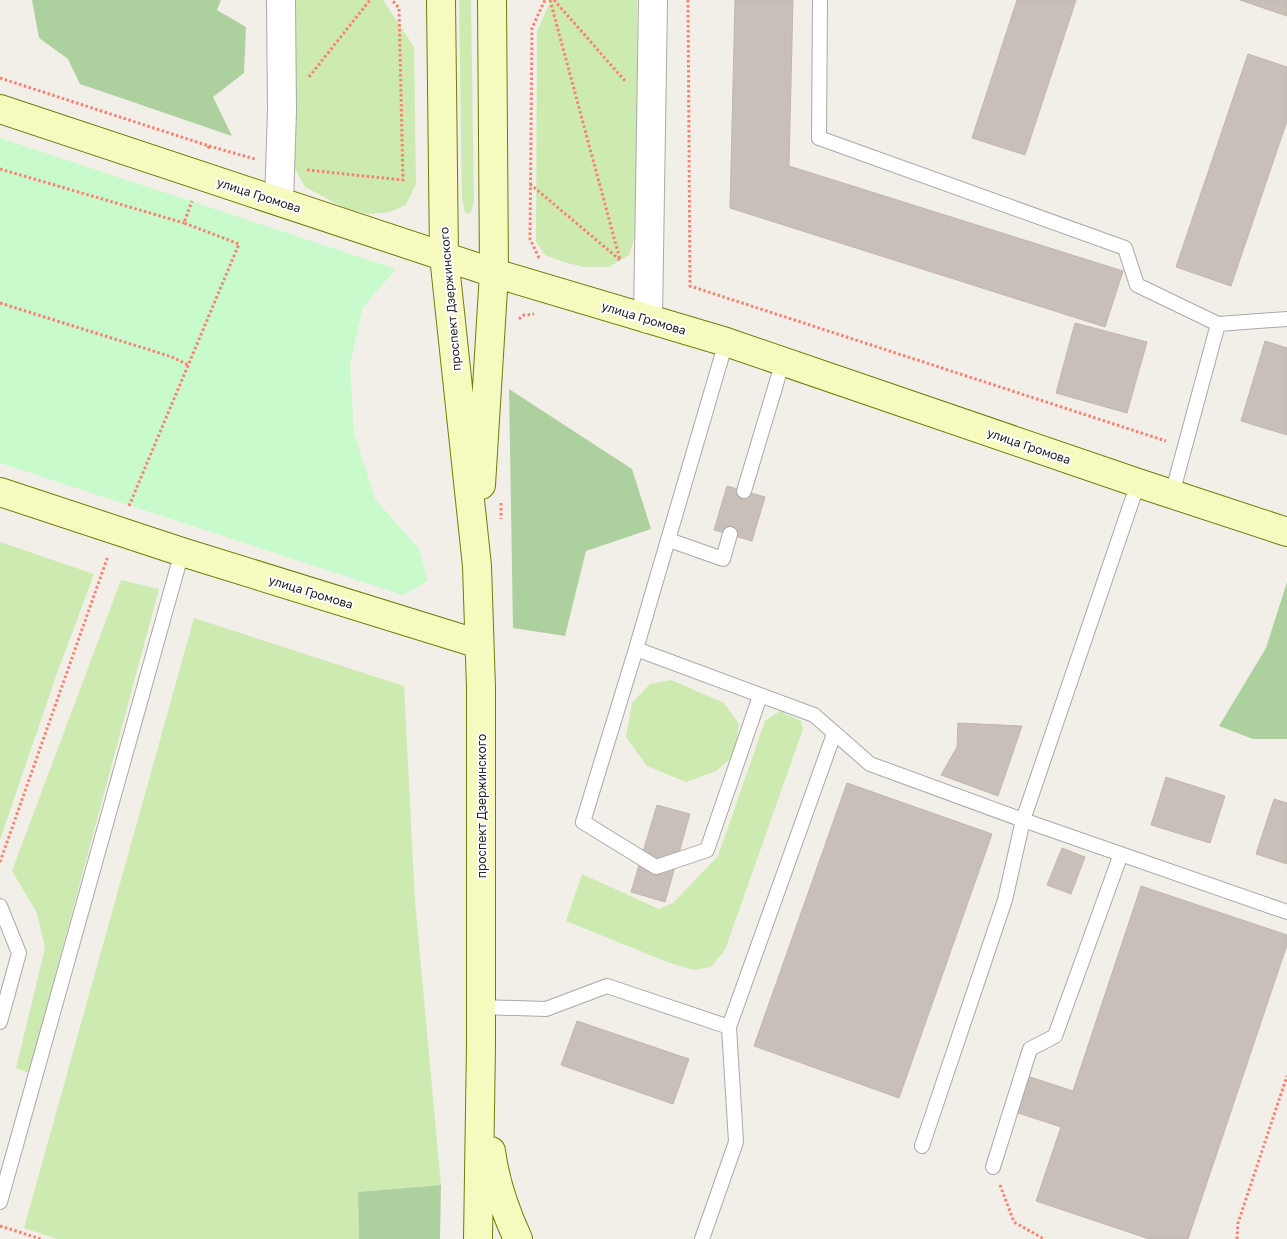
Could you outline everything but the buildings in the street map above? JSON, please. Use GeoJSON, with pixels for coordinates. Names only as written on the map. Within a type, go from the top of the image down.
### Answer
{"type":"FeatureCollection","features":[{"type":"Feature","properties":{"kind":"main road","name":"проспект Дзержинского"},"geometry":{"type":"LineString","coordinates":[[441,0],[444,256],[476,566],[479,644],[481,1045]]}},
{"type":"Feature","properties":{"kind":"main road","name":"проспект Дзержинского"},"geometry":{"type":"LineString","coordinates":[[476,566],[494,273],[492,0]]}},
{"type":"Feature","properties":{"kind":"main road","name":"улица Громова"},"geometry":{"type":"LineString","coordinates":[[0,108],[494,273],[726,342],[1287,532]]}},
{"type":"Feature","properties":{"kind":"main road","name":"улица Громова"},"geometry":{"type":"LineString","coordinates":[[0,492],[182,552],[479,644]]}},
{"type":"Feature","properties":{"kind":"main road"},"geometry":{"type":"LineString","coordinates":[[478,1239],[481,1045]]}},
{"type":"Feature","properties":{"kind":"main road"},"geometry":{"type":"LineString","coordinates":[[481,1045],[485,1108],[493,1166],[506,1212],[518,1239]]}},
{"type":"Feature","properties":{"kind":"street"},"geometry":{"type":"LineString","coordinates":[[279,201],[282,111],[281,0]]}},
{"type":"Feature","properties":{"kind":"street"},"geometry":{"type":"LineString","coordinates":[[648,318],[653,0]]}},
{"type":"Feature","properties":{"kind":"lane"},"geometry":{"type":"LineString","coordinates":[[820,0],[819,138],[1125,248],[1137,285],[1218,324],[1287,319]]}},
{"type":"Feature","properties":{"kind":"lane"},"geometry":{"type":"LineString","coordinates":[[1172,494],[1218,324]]}},
{"type":"Feature","properties":{"kind":"lane"},"geometry":{"type":"LineString","coordinates":[[726,342],[669,540],[583,822],[656,867],[707,850],[760,696]]}},
{"type":"Feature","properties":{"kind":"lane"},"geometry":{"type":"LineString","coordinates":[[744,491],[783,361]]}},
{"type":"Feature","properties":{"kind":"lane"},"geometry":{"type":"LineString","coordinates":[[922,1146],[1005,900],[1022,820],[1138,483]]}},
{"type":"Feature","properties":{"kind":"lane"},"geometry":{"type":"LineString","coordinates":[[669,540],[723,559],[730,534]]}},
{"type":"Feature","properties":{"kind":"lane"},"geometry":{"type":"LineString","coordinates":[[0,1202],[5,1167],[182,552]]}},
{"type":"Feature","properties":{"kind":"lane"},"geometry":{"type":"LineString","coordinates":[[636,649],[814,715],[870,764],[1022,820],[1287,912]]}},
{"type":"Feature","properties":{"kind":"lane"},"geometry":{"type":"LineString","coordinates":[[702,1239],[736,1142],[729,1027],[834,734]]}},
{"type":"Feature","properties":{"kind":"lane"},"geometry":{"type":"LineString","coordinates":[[993,1166],[1030,1049],[1054,1036],[1121,854]]}},
{"type":"Feature","properties":{"kind":"lane"},"geometry":{"type":"LineString","coordinates":[[0,906],[19,953],[0,1022]]}},
{"type":"Feature","properties":{"kind":"lane"},"geometry":{"type":"LineString","coordinates":[[481,1007],[546,1009],[607,986],[729,1027]]}},
{"type":"Feature","properties":{"kind":"path"},"geometry":{"type":"LineString","coordinates":[[282,111],[370,0]]}},
{"type":"Feature","properties":{"kind":"path"},"geometry":{"type":"LineString","coordinates":[[392,0],[399,8],[403,180]]}},
{"type":"Feature","properties":{"kind":"path"},"geometry":{"type":"LineString","coordinates":[[540,260],[530,239],[532,28],[545,0]]}},
{"type":"Feature","properties":{"kind":"path"},"geometry":{"type":"LineString","coordinates":[[530,184],[620,260],[550,0]]}},
{"type":"Feature","properties":{"kind":"path"},"geometry":{"type":"LineString","coordinates":[[554,0],[626,82]]}},
{"type":"Feature","properties":{"kind":"path"},"geometry":{"type":"LineString","coordinates":[[688,0],[690,286],[1185,448]]}},
{"type":"Feature","properties":{"kind":"path"},"geometry":{"type":"LineString","coordinates":[[0,78],[209,146],[184,223]]}},
{"type":"Feature","properties":{"kind":"path"},"geometry":{"type":"LineString","coordinates":[[0,169],[184,223],[239,244],[118,531],[0,862]]}},
{"type":"Feature","properties":{"kind":"path"},"geometry":{"type":"LineString","coordinates":[[0,303],[172,357],[188,364]]}},
{"type":"Feature","properties":{"kind":"path"},"geometry":{"type":"LineString","coordinates":[[1237,1239],[1238,1223],[1287,1076]]}},
{"type":"Feature","properties":{"kind":"path"},"geometry":{"type":"LineString","coordinates":[[993,1166],[1014,1222],[1044,1239]]}},
{"type":"Feature","properties":{"kind":"path"},"geometry":{"type":"LineString","coordinates":[[0,1226],[41,1239]]}},
{"type":"Feature","properties":{"kind":"green space"},"geometry":{"type":"Polygon","coordinates":[[[32,0],[221,0],[217,10],[246,27],[244,73],[213,97],[232,136],[80,84],[68,59],[39,38],[32,0]]]}},
{"type":"Feature","properties":{"kind":"green space"},"geometry":{"type":"Polygon","coordinates":[[[291,0],[383,0],[414,47],[416,184],[406,205],[390,212],[368,214],[345,208],[305,187],[295,169],[292,139],[291,0]]]}},
{"type":"Feature","properties":{"kind":"green space"},"geometry":{"type":"Polygon","coordinates":[[[459,0],[471,0],[474,202],[469,214],[465,212],[462,200],[459,0]]]}},
{"type":"Feature","properties":{"kind":"green space"},"geometry":{"type":"Polygon","coordinates":[[[551,0],[637,0],[639,223],[629,255],[609,267],[584,267],[563,262],[545,255],[536,242],[537,31],[551,0]]]}},
{"type":"Feature","properties":{"kind":"green space"},"geometry":{"type":"Polygon","coordinates":[[[0,138],[396,269],[363,307],[350,364],[354,432],[375,499],[419,549],[428,581],[403,595],[0,463],[0,138]]]}},
{"type":"Feature","properties":{"kind":"green space"},"geometry":{"type":"Polygon","coordinates":[[[509,389],[632,469],[651,529],[586,551],[565,636],[513,628],[509,389]]]}},
{"type":"Feature","properties":{"kind":"green space"},"geometry":{"type":"Polygon","coordinates":[[[0,542],[94,574],[56,676],[0,840],[0,542]]]}},
{"type":"Feature","properties":{"kind":"green space"},"geometry":{"type":"Polygon","coordinates":[[[121,580],[159,589],[29,1073],[16,1068],[45,948],[37,913],[12,871],[121,580]]]}},
{"type":"Feature","properties":{"kind":"green space"},"geometry":{"type":"Polygon","coordinates":[[[1287,582],[1287,739],[1253,739],[1219,726],[1266,648],[1287,582]]]}},
{"type":"Feature","properties":{"kind":"green space"},"geometry":{"type":"Polygon","coordinates":[[[194,618],[404,686],[415,901],[441,1185],[358,1192],[359,1239],[57,1239],[24,1228],[194,618]]]}},
{"type":"Feature","properties":{"kind":"green space"},"geometry":{"type":"Polygon","coordinates":[[[671,680],[724,703],[739,724],[735,755],[716,771],[686,782],[647,766],[626,737],[632,703],[650,684],[671,680]]]}},
{"type":"Feature","properties":{"kind":"green space"},"geometry":{"type":"Polygon","coordinates":[[[780,711],[801,721],[803,729],[725,950],[711,967],[693,970],[670,963],[566,921],[582,874],[659,909],[673,903],[718,856],[765,721],[780,711]]]}},
{"type":"Feature","properties":{"kind":"green space"},"geometry":{"type":"Polygon","coordinates":[[[441,1185],[440,1239],[359,1239],[358,1192],[441,1185]]]}}]}
